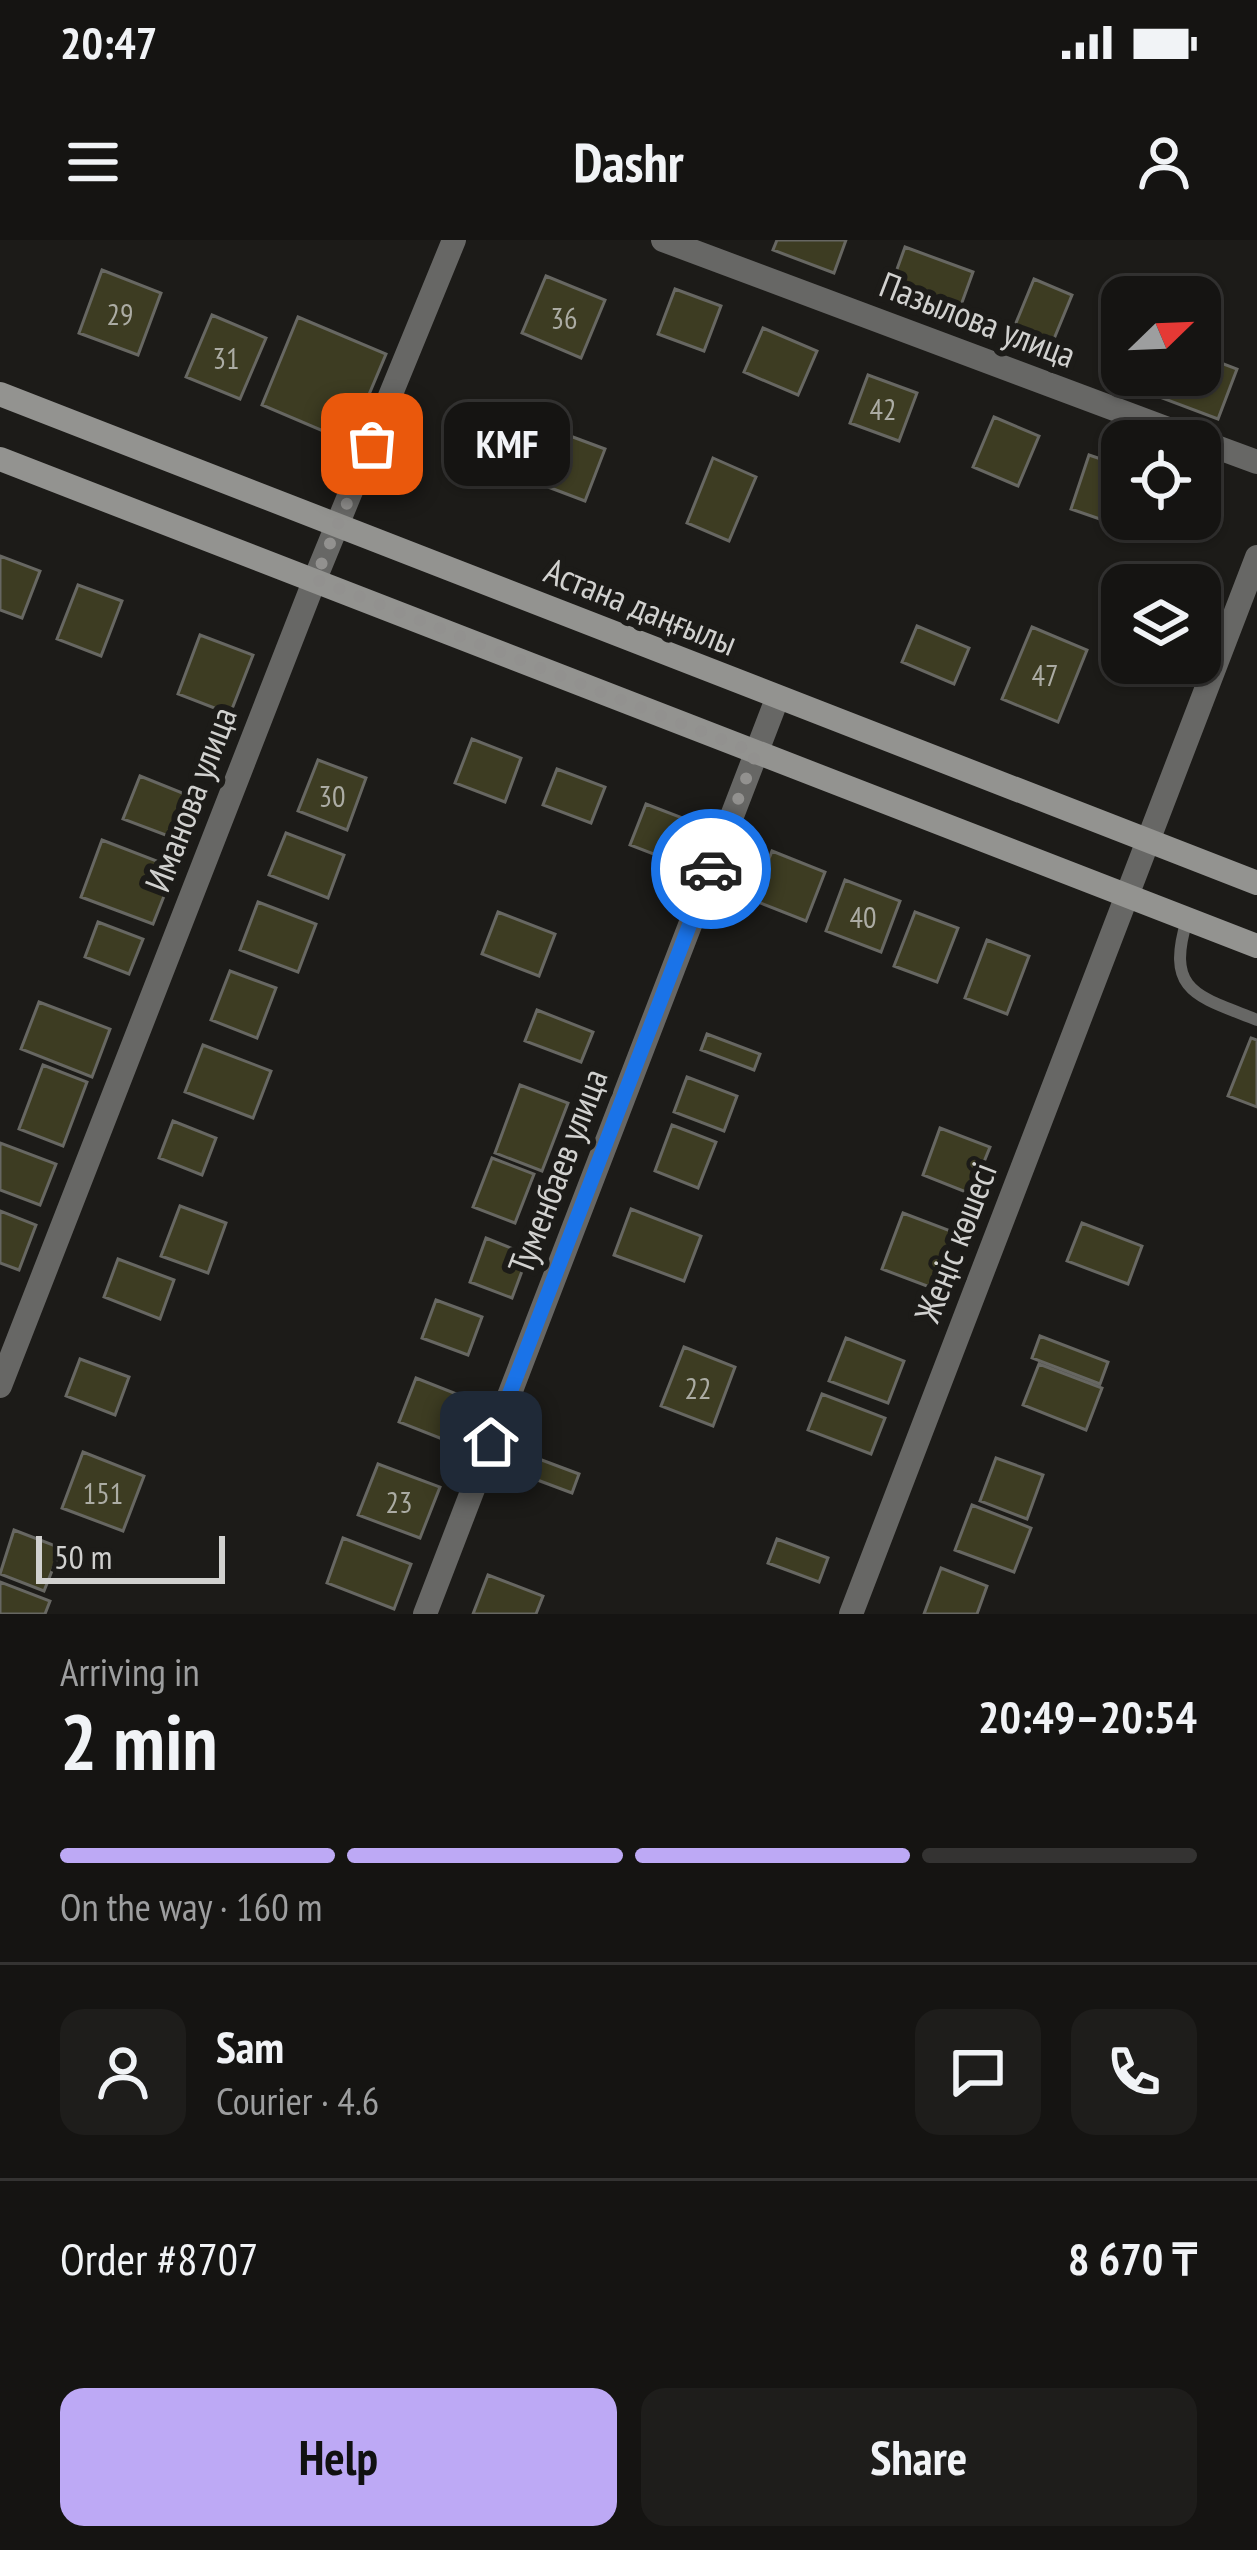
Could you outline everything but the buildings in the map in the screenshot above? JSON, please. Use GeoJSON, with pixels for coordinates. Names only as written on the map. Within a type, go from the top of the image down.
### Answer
{"type":"FeatureCollection","features":[{"type":"Feature","properties":{"kind":"street","name":"Иманова улица"},"geometry":{"type":"LineString","coordinates":[[0,1387],[315,579],[454,240]]}},
{"type":"Feature","properties":{"kind":"street","name":"Пазылова улица"},"geometry":{"type":"LineString","coordinates":[[663,240],[1144,420]]}},
{"type":"Feature","properties":{"kind":"street","name":"Астана даңғылы"},"geometry":{"type":"LineString","coordinates":[[0,394],[1257,883]]}},
{"type":"Feature","properties":{"kind":"street","name":"Пазылова улица"},"geometry":{"type":"LineString","coordinates":[[1221,449],[1257,463]]}},
{"type":"Feature","properties":{"kind":"street"},"geometry":{"type":"LineString","coordinates":[[0,459],[1257,946]]}},
{"type":"Feature","properties":{"kind":"street"},"geometry":{"type":"LineString","coordinates":[[1146,840],[1257,557]]}},
{"type":"Feature","properties":{"kind":"street","name":"Туменбаев улица"},"geometry":{"type":"LineString","coordinates":[[425,1614],[777,699]]}},
{"type":"Feature","properties":{"kind":"street","name":"Жеңіс көшесі"},"geometry":{"type":"LineString","coordinates":[[851,1614],[1146,840]]}},
{"type":"Feature","properties":{"kind":"lane"},"geometry":{"type":"LineString","coordinates":[[1187,920],[1176,955],[1180,977],[1199,997],[1257,1020]]}},
{"type":"Feature","properties":{"kind":"way so far"},"geometry":{"type":"LineString","coordinates":[[372,444],[315,579],[756,753],[711,869]]}},
{"type":"Feature","properties":{"kind":"place","name":"KMF"},"geometry":{"type":"Point","coordinates":[372,444]}},
{"type":"Feature","properties":{"kind":"route"},"geometry":{"type":"LineString","coordinates":[[491,1442],[711,869]]}}]}
